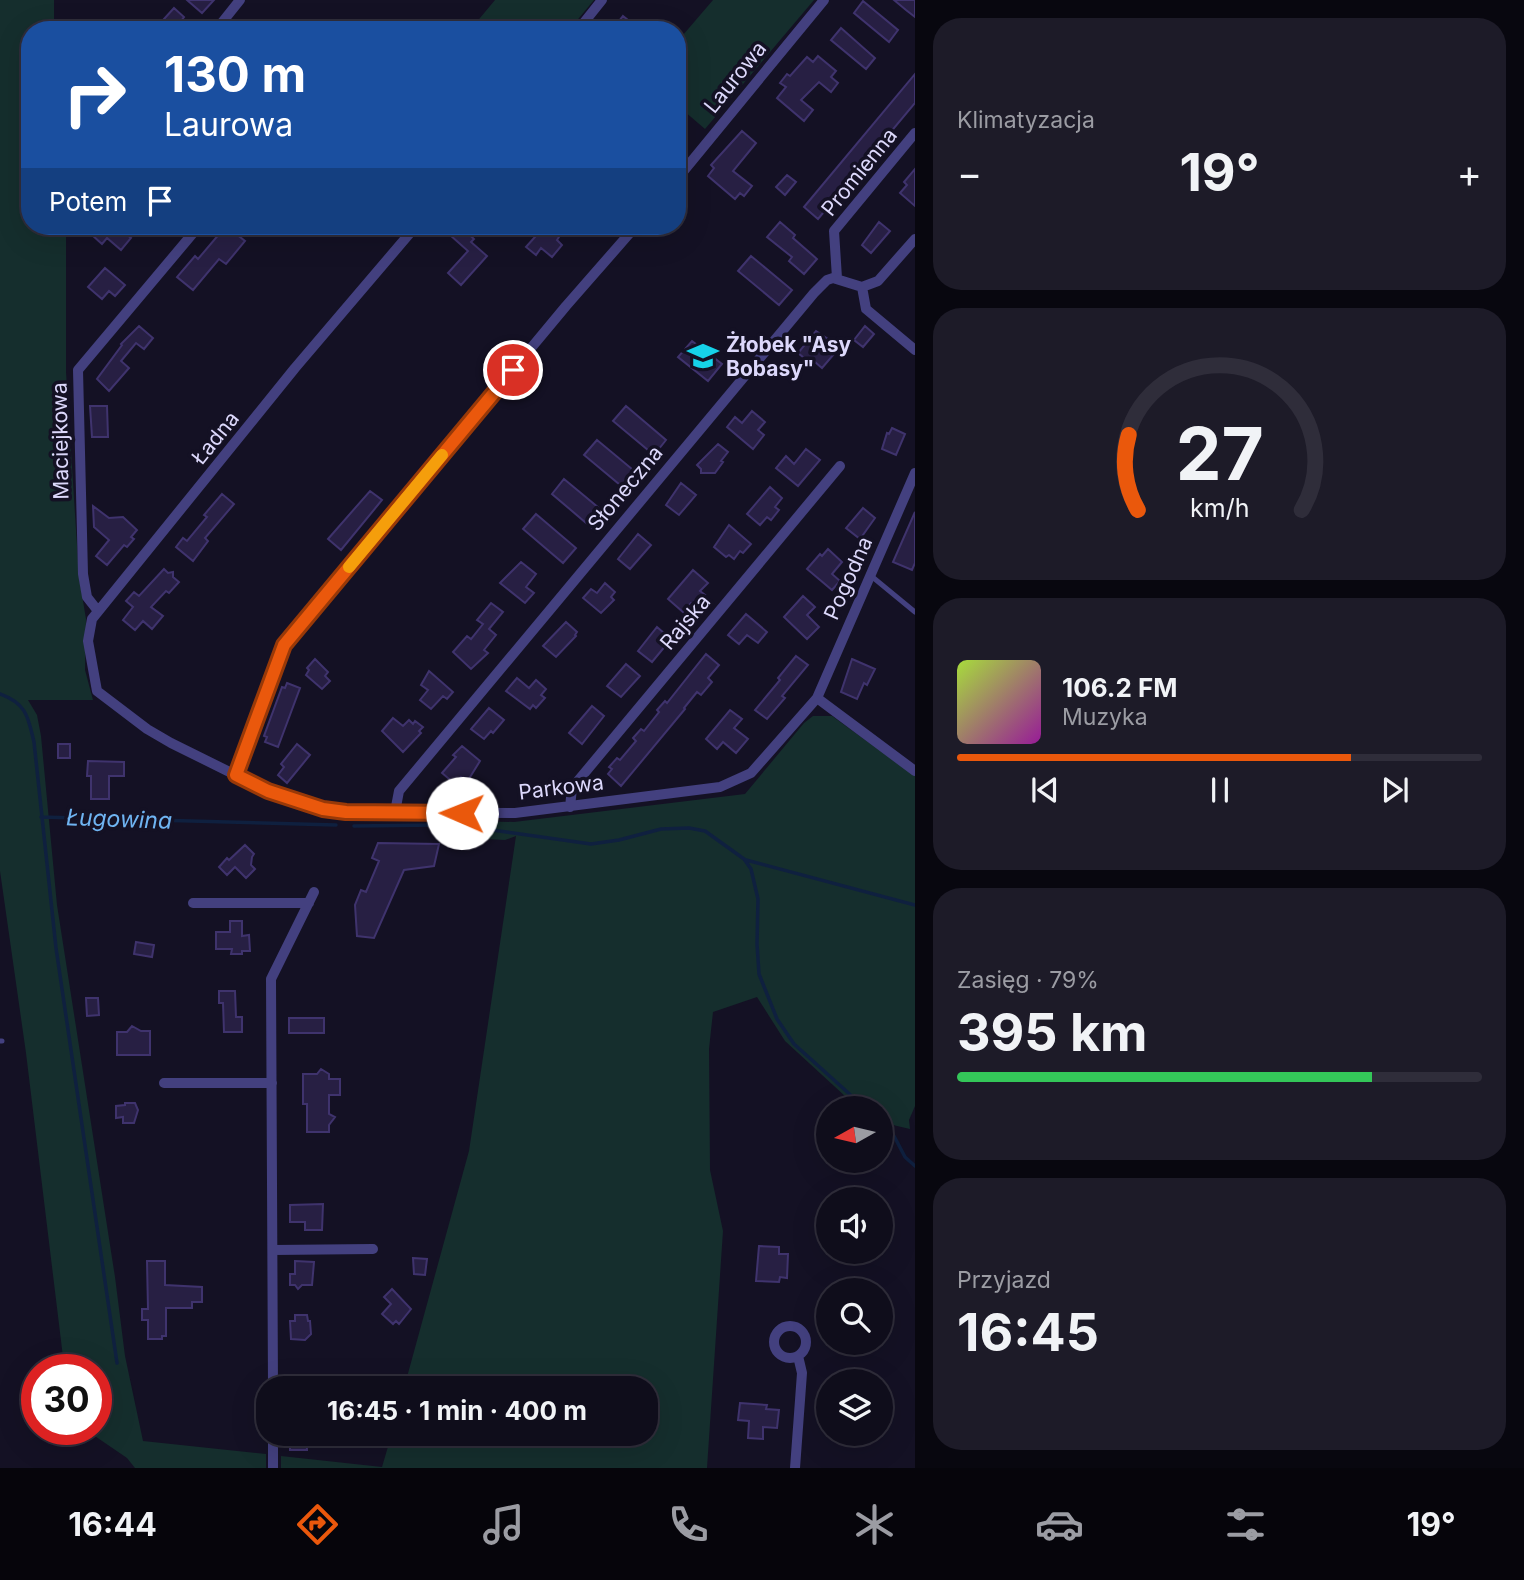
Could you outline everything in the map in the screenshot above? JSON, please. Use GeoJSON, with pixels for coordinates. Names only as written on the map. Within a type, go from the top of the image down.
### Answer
{"type":"FeatureCollection","features":[{"type":"Feature","properties":{"kind":"street"},"geometry":{"type":"LineString","coordinates":[[223,21],[240,0]]}},
{"type":"Feature","properties":{"kind":"street"},"geometry":{"type":"LineString","coordinates":[[585,21],[602,0]]}},
{"type":"Feature","properties":{"kind":"street","name":"Laurowa"},"geometry":{"type":"LineString","coordinates":[[686,168],[824,0]]}},
{"type":"Feature","properties":{"kind":"street","name":"Promienna"},"geometry":{"type":"LineString","coordinates":[[837,278],[834,231],[915,132]]}},
{"type":"Feature","properties":{"kind":"street","name":"Maciejkowa"},"geometry":{"type":"LineString","coordinates":[[98,611],[87,597],[83,574],[78,370],[191,235]]}},
{"type":"Feature","properties":{"kind":"street","name":"Ładna"},"geometry":{"type":"LineString","coordinates":[[97,691],[88,641],[92,619],[295,368],[408,235]]}},
{"type":"Feature","properties":{"kind":"street"},"geometry":{"type":"LineString","coordinates":[[236,775],[284,645],[628,235]]}},
{"type":"Feature","properties":{"kind":"street"},"geometry":{"type":"LineString","coordinates":[[837,278],[862,287],[878,281],[915,239]]}},
{"type":"Feature","properties":{"kind":"street","name":"Słoneczna"},"geometry":{"type":"LineString","coordinates":[[395,812],[400,790],[651,486],[814,293],[827,280],[837,278]]}},
{"type":"Feature","properties":{"kind":"street"},"geometry":{"type":"LineString","coordinates":[[862,287],[866,309],[915,350]]}},
{"type":"Feature","properties":{"kind":"street","name":"Rajska"},"geometry":{"type":"LineString","coordinates":[[570,807],[572,788],[840,466]]}},
{"type":"Feature","properties":{"kind":"street","name":"Pogodna"},"geometry":{"type":"LineString","coordinates":[[817,698],[915,473]]}},
{"type":"Feature","properties":{"kind":"street","name":"Parkowa"},"geometry":{"type":"LineString","coordinates":[[97,691],[147,729],[268,791],[323,809],[346,812],[485,814],[570,807],[720,787],[751,773],[817,698]]}},
{"type":"Feature","properties":{"kind":"street"},"geometry":{"type":"LineString","coordinates":[[817,698],[915,771]]}},
{"type":"Feature","properties":{"kind":"street"},"geometry":{"type":"LineString","coordinates":[[273,1376],[271,979],[314,892]]}},
{"type":"Feature","properties":{"kind":"street"},"geometry":{"type":"LineString","coordinates":[[193,903],[309,902]]}},
{"type":"Feature","properties":{"kind":"street"},"geometry":{"type":"LineString","coordinates":[[164,1083],[272,1083]]}},
{"type":"Feature","properties":{"kind":"street"},"geometry":{"type":"LineString","coordinates":[[273,1251],[373,1249]]}},
{"type":"Feature","properties":{"kind":"street"},"geometry":{"type":"LineString","coordinates":[[795,1468],[802,1373],[798,1356]]}},
{"type":"Feature","properties":{"kind":"street"},"geometry":{"type":"LineString","coordinates":[[273,1446],[273,1468]]}},
{"type":"Feature","properties":{"kind":"lane"},"geometry":{"type":"LineString","coordinates":[[870,575],[915,612]]}},
{"type":"Feature","properties":{"kind":"green space"},"geometry":{"type":"Polygon","coordinates":[[[0,0],[54,0],[54,21],[21,21],[21,235],[66,235],[66,372],[79,577],[86,619],[85,670],[93,700],[28,700],[37,715],[41,736],[57,905],[125,1356],[143,1441],[266,1454],[266,1468],[135,1468],[127,1458],[108,1445],[112,1445],[112,1354],[63,1354],[26,1053],[0,871],[0,0]]]}},
{"type":"Feature","properties":{"kind":"green space"},"geometry":{"type":"Polygon","coordinates":[[[495,0],[594,0],[576,21],[478,21],[495,0]]]}},
{"type":"Feature","properties":{"kind":"green space"},"geometry":{"type":"Polygon","coordinates":[[[713,0],[814,0],[705,129],[686,113],[686,32],[713,0]]]}},
{"type":"Feature","properties":{"kind":"green space"},"geometry":{"type":"Polygon","coordinates":[[[813,716],[832,716],[915,776],[915,1106],[909,1120],[910,1129],[893,1125],[893,1096],[845,1096],[785,1041],[757,997],[713,1012],[709,1049],[710,1170],[723,1231],[707,1468],[281,1468],[281,1456],[382,1467],[388,1446],[658,1446],[658,1376],[407,1376],[469,1151],[516,836],[505,840],[466,838],[467,821],[514,822],[745,794],[804,723],[813,716]]]}},
{"type":"Feature","properties":{"kind":"building"},"geometry":{"type":"Polygon","coordinates":[[[187,0],[214,0],[202,13],[187,0]]]}},
{"type":"Feature","properties":{"kind":"building"},"geometry":{"type":"Polygon","coordinates":[[[894,0],[915,0],[915,17],[906,10],[894,0]]]}},
{"type":"Feature","properties":{"kind":"building"},"geometry":{"type":"Polygon","coordinates":[[[863,1],[898,30],[889,42],[854,13],[863,1]]]}},
{"type":"Feature","properties":{"kind":"building"},"geometry":{"type":"Polygon","coordinates":[[[174,8],[184,17],[181,21],[162,21],[174,8]]]}},
{"type":"Feature","properties":{"kind":"building"},"geometry":{"type":"Polygon","coordinates":[[[841,28],[875,58],[866,69],[831,40],[841,28]]]}},
{"type":"Feature","properties":{"kind":"building"},"geometry":{"type":"Polygon","coordinates":[[[818,56],[836,71],[831,77],[838,83],[831,92],[819,82],[801,100],[813,110],[804,121],[777,98],[786,87],[780,83],[807,57],[813,62],[818,56]]]}},
{"type":"Feature","properties":{"kind":"building"},"geometry":{"type":"Polygon","coordinates":[[[915,74],[915,103],[818,219],[804,207],[915,74]]]}},
{"type":"Feature","properties":{"kind":"building"},"geometry":{"type":"Polygon","coordinates":[[[742,131],[756,143],[733,171],[752,186],[744,196],[740,193],[735,199],[708,176],[714,168],[711,165],[742,131]]]}},
{"type":"Feature","properties":{"kind":"building"},"geometry":{"type":"Polygon","coordinates":[[[915,169],[915,206],[900,193],[907,185],[904,182],[915,169]]]}},
{"type":"Feature","properties":{"kind":"building"},"geometry":{"type":"Polygon","coordinates":[[[787,175],[796,182],[785,195],[776,187],[787,175]]]}},
{"type":"Feature","properties":{"kind":"building"},"geometry":{"type":"Polygon","coordinates":[[[780,222],[795,235],[793,238],[817,259],[804,274],[789,261],[792,257],[767,237],[780,222]]]}},
{"type":"Feature","properties":{"kind":"building"},"geometry":{"type":"Polygon","coordinates":[[[879,222],[890,231],[871,253],[862,245],[879,222]]]}},
{"type":"Feature","properties":{"kind":"building"},"geometry":{"type":"Polygon","coordinates":[[[92,235],[127,235],[131,238],[121,250],[107,238],[102,244],[92,235]]]}},
{"type":"Feature","properties":{"kind":"building"},"geometry":{"type":"Polygon","coordinates":[[[218,235],[237,235],[245,241],[226,264],[219,259],[193,290],[177,277],[195,256],[198,259],[218,235]]]}},
{"type":"Feature","properties":{"kind":"building"},"geometry":{"type":"Polygon","coordinates":[[[450,235],[470,235],[474,239],[471,242],[487,256],[461,285],[448,273],[468,251],[450,235]]]}},
{"type":"Feature","properties":{"kind":"building"},"geometry":{"type":"Polygon","coordinates":[[[537,235],[557,235],[562,245],[552,257],[541,248],[536,255],[526,247],[537,235]]]}},
{"type":"Feature","properties":{"kind":"building"},"geometry":{"type":"Polygon","coordinates":[[[751,256],[792,290],[779,305],[738,271],[751,256]]]}},
{"type":"Feature","properties":{"kind":"building"},"geometry":{"type":"Polygon","coordinates":[[[105,268],[125,285],[115,296],[109,291],[102,299],[88,287],[105,268]]]}},
{"type":"Feature","properties":{"kind":"building"},"geometry":{"type":"Polygon","coordinates":[[[139,326],[153,338],[144,349],[136,343],[121,361],[129,368],[109,391],[97,379],[121,344],[139,326]]]}},
{"type":"Feature","properties":{"kind":"building"},"geometry":{"type":"Polygon","coordinates":[[[865,326],[874,334],[863,347],[854,340],[865,326]]]}},
{"type":"Feature","properties":{"kind":"building"},"geometry":{"type":"Polygon","coordinates":[[[816,331],[840,347],[822,368],[815,362],[813,365],[798,353],[816,331]]]}},
{"type":"Feature","properties":{"kind":"building"},"geometry":{"type":"Polygon","coordinates":[[[692,341],[722,364],[708,381],[678,357],[692,341]]]}},
{"type":"Feature","properties":{"kind":"building"},"geometry":{"type":"Polygon","coordinates":[[[90,406],[107,406],[108,437],[92,437],[90,406]]]}},
{"type":"Feature","properties":{"kind":"building"},"geometry":{"type":"Polygon","coordinates":[[[626,406],[666,440],[654,455],[613,421],[626,406]]]}},
{"type":"Feature","properties":{"kind":"building"},"geometry":{"type":"Polygon","coordinates":[[[752,411],[765,422],[758,430],[764,435],[753,449],[727,427],[735,417],[742,423],[752,411]]]}},
{"type":"Feature","properties":{"kind":"building"},"geometry":{"type":"Polygon","coordinates":[[[892,428],[905,434],[896,455],[882,449],[887,433],[889,434],[892,428]]]}},
{"type":"Feature","properties":{"kind":"building"},"geometry":{"type":"Polygon","coordinates":[[[597,440],[638,474],[625,489],[584,455],[597,440]]]}},
{"type":"Feature","properties":{"kind":"building"},"geometry":{"type":"Polygon","coordinates":[[[718,444],[728,452],[721,461],[723,462],[715,473],[701,473],[697,465],[718,444]]]}},
{"type":"Feature","properties":{"kind":"building"},"geometry":{"type":"Polygon","coordinates":[[[806,449],[820,460],[798,486],[776,468],[786,456],[794,464],[806,449]]]}},
{"type":"Feature","properties":{"kind":"building"},"geometry":{"type":"Polygon","coordinates":[[[564,479],[605,513],[592,528],[552,494],[564,479]]]}},
{"type":"Feature","properties":{"kind":"building"},"geometry":{"type":"Polygon","coordinates":[[[681,483],[696,495],[679,515],[666,505],[681,483]]]}},
{"type":"Feature","properties":{"kind":"building"},"geometry":{"type":"Polygon","coordinates":[[[770,487],[782,498],[775,507],[779,510],[771,520],[767,517],[760,525],[747,514],[770,487]]]}},
{"type":"Feature","properties":{"kind":"building"},"geometry":{"type":"Polygon","coordinates":[[[370,491],[382,500],[341,550],[328,539],[370,491]]]}},
{"type":"Feature","properties":{"kind":"building"},"geometry":{"type":"Polygon","coordinates":[[[222,494],[234,504],[205,538],[208,541],[193,561],[176,547],[183,538],[187,541],[222,494]]]}},
{"type":"Feature","properties":{"kind":"building"},"geometry":{"type":"Polygon","coordinates":[[[93,506],[109,518],[123,517],[137,530],[131,537],[134,539],[127,547],[124,545],[107,565],[96,556],[109,540],[94,527],[93,506]]]}},
{"type":"Feature","properties":{"kind":"building"},"geometry":{"type":"Polygon","coordinates":[[[863,508],[875,518],[860,539],[846,528],[863,508]]]}},
{"type":"Feature","properties":{"kind":"building"},"geometry":{"type":"Polygon","coordinates":[[[915,512],[915,563],[912,570],[893,562],[915,512]]]}},
{"type":"Feature","properties":{"kind":"building"},"geometry":{"type":"Polygon","coordinates":[[[536,514],[576,548],[563,563],[523,529],[536,514]]]}},
{"type":"Feature","properties":{"kind":"building"},"geometry":{"type":"Polygon","coordinates":[[[729,525],[751,544],[734,559],[729,555],[726,557],[714,547],[729,525]]]}},
{"type":"Feature","properties":{"kind":"building"},"geometry":{"type":"Polygon","coordinates":[[[638,534],[651,545],[630,569],[618,559],[638,534]]]}},
{"type":"Feature","properties":{"kind":"building"},"geometry":{"type":"Polygon","coordinates":[[[828,549],[842,562],[832,574],[840,581],[832,590],[807,569],[828,549]]]}},
{"type":"Feature","properties":{"kind":"building"},"geometry":{"type":"Polygon","coordinates":[[[521,562],[536,574],[526,587],[534,593],[525,603],[500,583],[521,562]]]}},
{"type":"Feature","properties":{"kind":"building"},"geometry":{"type":"Polygon","coordinates":[[[164,569],[168,573],[173,572],[173,577],[179,582],[151,607],[163,616],[152,629],[143,621],[135,630],[123,620],[133,607],[126,601],[134,592],[139,596],[164,569]]]}},
{"type":"Feature","properties":{"kind":"building"},"geometry":{"type":"Polygon","coordinates":[[[693,570],[708,583],[700,591],[705,595],[696,606],[691,603],[683,612],[668,599],[693,570]]]}},
{"type":"Feature","properties":{"kind":"building"},"geometry":{"type":"Polygon","coordinates":[[[605,583],[615,592],[611,597],[614,600],[601,613],[583,598],[591,589],[597,593],[605,583]]]}},
{"type":"Feature","properties":{"kind":"building"},"geometry":{"type":"Polygon","coordinates":[[[803,596],[815,607],[807,615],[819,627],[807,639],[784,617],[803,596]]]}},
{"type":"Feature","properties":{"kind":"building"},"geometry":{"type":"Polygon","coordinates":[[[491,603],[503,612],[489,629],[496,635],[484,650],[488,653],[471,669],[453,652],[467,636],[471,639],[483,624],[477,620],[491,603]]]}},
{"type":"Feature","properties":{"kind":"building"},"geometry":{"type":"Polygon","coordinates":[[[746,614],[767,632],[758,643],[747,635],[739,644],[728,635],[746,614]]]}},
{"type":"Feature","properties":{"kind":"building"},"geometry":{"type":"Polygon","coordinates":[[[566,622],[577,632],[576,636],[556,657],[543,646],[566,622]]]}},
{"type":"Feature","properties":{"kind":"building"},"geometry":{"type":"Polygon","coordinates":[[[657,627],[671,639],[652,662],[638,651],[657,627]]]}},
{"type":"Feature","properties":{"kind":"building"},"geometry":{"type":"Polygon","coordinates":[[[706,654],[719,665],[708,678],[712,682],[701,695],[697,692],[621,786],[608,774],[612,769],[609,767],[617,758],[620,760],[636,741],[633,738],[641,729],[644,731],[659,712],[657,710],[665,701],[667,703],[706,654]]]}},
{"type":"Feature","properties":{"kind":"building"},"geometry":{"type":"Polygon","coordinates":[[[796,656],[808,665],[767,719],[755,710],[796,656]]]}},
{"type":"Feature","properties":{"kind":"building"},"geometry":{"type":"Polygon","coordinates":[[[315,659],[328,672],[325,676],[330,681],[322,689],[306,675],[309,670],[307,668],[315,659]]]}},
{"type":"Feature","properties":{"kind":"building"},"geometry":{"type":"Polygon","coordinates":[[[852,659],[875,669],[867,685],[864,683],[857,699],[841,692],[852,659]]]}},
{"type":"Feature","properties":{"kind":"building"},"geometry":{"type":"Polygon","coordinates":[[[626,664],[640,676],[621,697],[607,686],[626,664]]]}},
{"type":"Feature","properties":{"kind":"building"},"geometry":{"type":"Polygon","coordinates":[[[429,671],[453,692],[447,699],[443,696],[431,709],[420,700],[428,690],[421,685],[429,671]]]}},
{"type":"Feature","properties":{"kind":"building"},"geometry":{"type":"Polygon","coordinates":[[[517,678],[529,688],[536,680],[546,689],[541,695],[545,698],[536,708],[533,705],[530,709],[506,691],[517,678]]]}},
{"type":"Feature","properties":{"kind":"building"},"geometry":{"type":"Polygon","coordinates":[[[287,683],[300,688],[278,747],[265,742],[267,737],[264,736],[282,687],[285,688],[287,683]]]}},
{"type":"Feature","properties":{"kind":"building"},"geometry":{"type":"Polygon","coordinates":[[[592,706],[604,716],[582,744],[569,733],[592,706]]]}},
{"type":"Feature","properties":{"kind":"building"},"geometry":{"type":"Polygon","coordinates":[[[489,708],[504,720],[484,739],[471,729],[489,708]]]}},
{"type":"Feature","properties":{"kind":"building"},"geometry":{"type":"Polygon","coordinates":[[[730,710],[742,719],[734,728],[748,739],[736,753],[723,742],[717,749],[706,739],[730,710]]]}},
{"type":"Feature","properties":{"kind":"building"},"geometry":{"type":"Polygon","coordinates":[[[393,718],[403,726],[409,720],[423,727],[419,731],[421,733],[403,752],[382,731],[393,718]]]}},
{"type":"Feature","properties":{"kind":"building"},"geometry":{"type":"Polygon","coordinates":[[[58,744],[70,744],[70,758],[58,758],[58,744]]]}},
{"type":"Feature","properties":{"kind":"building"},"geometry":{"type":"Polygon","coordinates":[[[297,744],[310,755],[287,783],[278,775],[284,767],[281,764],[297,744]]]}},
{"type":"Feature","properties":{"kind":"building"},"geometry":{"type":"Polygon","coordinates":[[[462,746],[480,761],[467,782],[461,777],[455,784],[442,773],[462,746]]]}},
{"type":"Feature","properties":{"kind":"building"},"geometry":{"type":"Polygon","coordinates":[[[88,761],[124,762],[124,776],[109,776],[109,799],[91,799],[91,776],[87,776],[88,761]]]}},
{"type":"Feature","properties":{"kind":"building"},"geometry":{"type":"Polygon","coordinates":[[[378,843],[439,844],[434,866],[404,870],[374,938],[357,936],[355,905],[361,890],[366,892],[379,861],[372,858],[378,843]]]}},
{"type":"Feature","properties":{"kind":"building"},"geometry":{"type":"Polygon","coordinates":[[[245,845],[254,854],[251,865],[255,869],[246,878],[235,867],[227,875],[219,867],[245,845]]]}},
{"type":"Feature","properties":{"kind":"building"},"geometry":{"type":"Polygon","coordinates":[[[230,921],[242,921],[242,936],[249,935],[250,951],[231,954],[232,949],[216,949],[216,932],[230,932],[230,921]]]}},
{"type":"Feature","properties":{"kind":"building"},"geometry":{"type":"Polygon","coordinates":[[[136,942],[154,945],[152,957],[134,954],[136,942]]]}},
{"type":"Feature","properties":{"kind":"building"},"geometry":{"type":"Polygon","coordinates":[[[219,991],[235,991],[236,1017],[242,1017],[242,1032],[224,1032],[223,1003],[219,1003],[219,991]]]}},
{"type":"Feature","properties":{"kind":"building"},"geometry":{"type":"Polygon","coordinates":[[[86,998],[98,998],[99,1015],[87,1016],[86,998]]]}},
{"type":"Feature","properties":{"kind":"building"},"geometry":{"type":"Polygon","coordinates":[[[289,1018],[324,1018],[324,1033],[289,1033],[289,1018]]]}},
{"type":"Feature","properties":{"kind":"building"},"geometry":{"type":"Polygon","coordinates":[[[132,1026],[141,1031],[150,1031],[150,1055],[117,1055],[117,1032],[127,1032],[132,1026]]]}},
{"type":"Feature","properties":{"kind":"building"},"geometry":{"type":"Polygon","coordinates":[[[321,1069],[329,1074],[329,1079],[340,1079],[340,1095],[329,1095],[329,1114],[335,1117],[329,1125],[329,1132],[307,1132],[303,1074],[317,1074],[321,1069]]]}},
{"type":"Feature","properties":{"kind":"building"},"geometry":{"type":"Polygon","coordinates":[[[135,1103],[138,1110],[134,1123],[123,1123],[123,1117],[116,1118],[116,1106],[135,1103]]]}},
{"type":"Feature","properties":{"kind":"building"},"geometry":{"type":"Polygon","coordinates":[[[323,1204],[322,1230],[305,1230],[305,1222],[290,1222],[290,1205],[323,1204]]]}},
{"type":"Feature","properties":{"kind":"building"},"geometry":{"type":"Polygon","coordinates":[[[759,1246],[779,1247],[779,1254],[788,1254],[787,1278],[780,1277],[779,1282],[756,1281],[759,1246]]]}},
{"type":"Feature","properties":{"kind":"building"},"geometry":{"type":"Polygon","coordinates":[[[413,1258],[427,1259],[425,1275],[414,1274],[413,1258]]]}},
{"type":"Feature","properties":{"kind":"building"},"geometry":{"type":"Polygon","coordinates":[[[147,1261],[165,1261],[165,1285],[202,1287],[202,1302],[192,1302],[192,1308],[166,1308],[166,1336],[162,1336],[162,1339],[148,1339],[148,1320],[142,1320],[142,1309],[148,1309],[147,1261]]]}},
{"type":"Feature","properties":{"kind":"building"},"geometry":{"type":"Polygon","coordinates":[[[295,1261],[314,1262],[312,1285],[302,1285],[298,1289],[295,1285],[290,1285],[290,1274],[295,1274],[295,1261]]]}},
{"type":"Feature","properties":{"kind":"building"},"geometry":{"type":"Polygon","coordinates":[[[392,1289],[411,1309],[399,1324],[396,1321],[393,1324],[382,1314],[391,1304],[384,1297],[392,1289]]]}},
{"type":"Feature","properties":{"kind":"building"},"geometry":{"type":"Polygon","coordinates":[[[295,1315],[307,1315],[310,1321],[311,1334],[305,1340],[291,1339],[290,1321],[295,1321],[295,1315]]]}},
{"type":"Feature","properties":{"kind":"building"},"geometry":{"type":"Polygon","coordinates":[[[740,1403],[767,1405],[766,1409],[779,1410],[777,1428],[763,1427],[763,1439],[748,1438],[749,1421],[738,1420],[740,1403]]]}},
{"type":"Feature","properties":{"kind":"building"},"geometry":{"type":"Polygon","coordinates":[[[290,1446],[307,1446],[307,1450],[290,1450],[290,1446]]]}},
{"type":"Feature","properties":{"kind":"waterway"},"geometry":{"type":"LineString","coordinates":[[0,694],[16,702],[25,712],[34,742],[56,948],[117,1363]]}},
{"type":"Feature","properties":{"kind":"waterway","name":"Ługowina"},"geometry":{"type":"LineString","coordinates":[[41,817],[336,825]]}},
{"type":"Feature","properties":{"kind":"waterway","name":"Ługowina"},"geometry":{"type":"LineString","coordinates":[[354,826],[437,825]]}},
{"type":"Feature","properties":{"kind":"waterway","name":"Ługowina"},"geometry":{"type":"LineString","coordinates":[[456,825],[591,844],[661,829],[689,828],[705,831],[744,859],[751,869],[758,899],[759,974],[777,1019],[794,1044],[852,1096]]}},
{"type":"Feature","properties":{"kind":"waterway"},"geometry":{"type":"LineString","coordinates":[[746,860],[915,905]]}},
{"type":"Feature","properties":{"kind":"waterway","name":"Ługowina"},"geometry":{"type":"LineString","coordinates":[[893,1135],[905,1157],[915,1166]]}},
{"type":"Feature","properties":{"kind":"slow traffic"},"geometry":{"type":"LineString","coordinates":[[349,567],[442,455]]}},
{"type":"Feature","properties":{"kind":"place","name":"Żłobek \"Asy Bobasy\""},"geometry":{"type":"Point","coordinates":[703,356]}},
{"type":"Feature","properties":{"kind":"route"},"geometry":{"type":"LineString","coordinates":[[462,813],[346,812],[323,809],[287,799],[236,775],[284,645],[513,370]]}}]}
